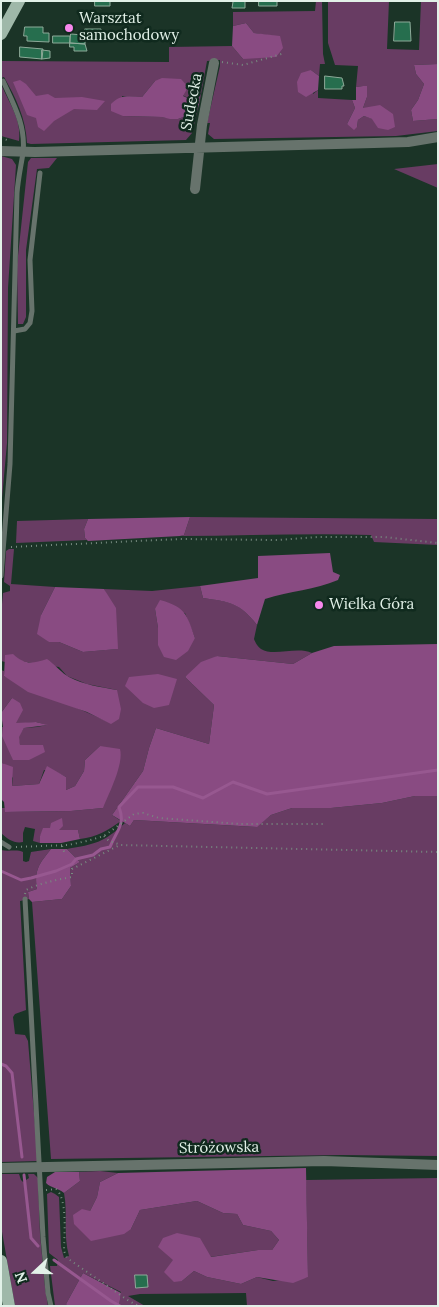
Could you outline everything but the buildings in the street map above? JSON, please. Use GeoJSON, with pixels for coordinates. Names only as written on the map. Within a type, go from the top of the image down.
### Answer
{"type":"FeatureCollection","features":[{"type":"Feature","properties":{"kind":"main road"},"geometry":{"type":"LineString","coordinates":[[1,34],[19,1]]}},
{"type":"Feature","properties":{"kind":"main road"},"geometry":{"type":"LineString","coordinates":[[1,1261],[9,1306]]}},
{"type":"Feature","properties":{"kind":"street","name":"Sudecka"},"geometry":{"type":"LineString","coordinates":[[194,189],[199,147],[214,63]]}},
{"type":"Feature","properties":{"kind":"street"},"geometry":{"type":"LineString","coordinates":[[1,151],[22,149],[408,142],[438,137]]}},
{"type":"Feature","properties":{"kind":"street"},"geometry":{"type":"LineString","coordinates":[[1,142],[22,149]]}},
{"type":"Feature","properties":{"kind":"street","name":"Stróżowska"},"geometry":{"type":"LineString","coordinates":[[1,1168],[324,1161],[438,1165]]}},
{"type":"Feature","properties":{"kind":"lane"},"geometry":{"type":"LineString","coordinates":[[1,576],[10,464],[17,193],[22,149],[22,130],[18,113],[3,81]]}},
{"type":"Feature","properties":{"kind":"lane"},"geometry":{"type":"LineString","coordinates":[[14,332],[24,329],[30,323],[32,311],[30,260],[40,173]]}},
{"type":"Feature","properties":{"kind":"lane"},"geometry":{"type":"LineString","coordinates":[[1,842],[9,847]]}},
{"type":"Feature","properties":{"kind":"lane"},"geometry":{"type":"LineString","coordinates":[[25,899],[44,1246],[51,1306]]}},
{"type":"Feature","properties":{"kind":"path","name":"Sudecka"},"geometry":{"type":"LineString","coordinates":[[214,63],[224,62],[243,65],[285,53]]}},
{"type":"Feature","properties":{"kind":"path"},"geometry":{"type":"LineString","coordinates":[[1,138],[22,149]]}},
{"type":"Feature","properties":{"kind":"path"},"geometry":{"type":"LineString","coordinates":[[4,547],[180,539],[278,540],[318,537],[384,537],[438,544]]}},
{"type":"Feature","properties":{"kind":"path"},"geometry":{"type":"LineString","coordinates":[[9,847],[62,846],[88,841],[104,836],[134,814],[143,813],[159,818],[240,824],[326,824]]}},
{"type":"Feature","properties":{"kind":"path"},"geometry":{"type":"LineString","coordinates":[[104,836],[108,841],[120,845],[438,852]]}},
{"type":"Feature","properties":{"kind":"path"},"geometry":{"type":"LineString","coordinates":[[25,899],[26,890],[51,881],[72,877],[72,869],[120,845]]}},
{"type":"Feature","properties":{"kind":"path"},"geometry":{"type":"LineString","coordinates":[[62,846],[65,854]]}},
{"type":"Feature","properties":{"kind":"path"},"geometry":{"type":"LineString","coordinates":[[42,1190],[56,1189],[61,1193],[64,1251],[67,1258],[139,1306]]}},
{"type":"Feature","properties":{"kind":"shaded area"},"geometry":{"type":"Polygon","coordinates":[[[316,1],[322,1],[323,54],[325,64],[320,64],[319,76],[311,70],[313,94],[318,90],[318,98],[352,100],[355,108],[347,124],[357,127],[358,120],[364,116],[373,119],[388,130],[363,108],[367,97],[363,86],[356,87],[358,66],[335,65],[328,43],[328,1],[389,1],[387,49],[419,50],[421,1],[438,1],[438,64],[414,65],[416,74],[424,84],[418,100],[411,110],[413,121],[438,119],[438,131],[396,136],[214,139],[208,134],[210,123],[207,123],[220,60],[207,61],[200,100],[194,101],[155,81],[142,97],[122,96],[123,116],[178,119],[197,112],[192,133],[186,140],[31,144],[27,143],[25,126],[16,101],[4,77],[1,78],[1,61],[169,62],[169,47],[232,46],[243,59],[280,37],[254,33],[246,23],[233,26],[233,12],[315,11],[316,1]]]}},
{"type":"Feature","properties":{"kind":"shaded area"},"geometry":{"type":"Polygon","coordinates":[[[246,23],[254,33],[280,36],[283,48],[276,57],[243,59],[232,46],[233,26],[246,23]]]}},
{"type":"Feature","properties":{"kind":"shaded area"},"geometry":{"type":"Polygon","coordinates":[[[438,64],[438,119],[413,121],[411,110],[418,100],[424,84],[416,74],[414,65],[438,64]]]}},
{"type":"Feature","properties":{"kind":"shaded area"},"geometry":{"type":"Polygon","coordinates":[[[311,70],[319,76],[318,90],[306,97],[298,92],[297,82],[301,73],[311,70]]]}},
{"type":"Feature","properties":{"kind":"shaded area"},"geometry":{"type":"Polygon","coordinates":[[[162,78],[181,79],[188,87],[183,96],[194,101],[200,100],[197,112],[178,119],[170,119],[123,116],[111,111],[111,104],[114,101],[125,96],[142,97],[155,81],[162,78]]]}},
{"type":"Feature","properties":{"kind":"shaded area"},"geometry":{"type":"Polygon","coordinates":[[[20,80],[36,96],[48,94],[55,98],[82,97],[105,101],[97,110],[74,109],[54,121],[44,131],[38,127],[36,118],[27,115],[13,82],[20,80]]]}},
{"type":"Feature","properties":{"kind":"shaded area"},"geometry":{"type":"Polygon","coordinates":[[[1,84],[17,119],[19,141],[1,136],[1,84]]]}},
{"type":"Feature","properties":{"kind":"shaded area"},"geometry":{"type":"Polygon","coordinates":[[[367,86],[367,97],[363,108],[380,105],[393,114],[395,127],[388,130],[378,128],[372,119],[364,116],[358,120],[357,127],[354,130],[347,124],[355,108],[352,100],[356,100],[356,87],[367,86]]]}},
{"type":"Feature","properties":{"kind":"shaded area"},"geometry":{"type":"Polygon","coordinates":[[[1,156],[12,159],[16,165],[8,288],[7,443],[1,509],[1,156]]]}},
{"type":"Feature","properties":{"kind":"shaded area"},"geometry":{"type":"Polygon","coordinates":[[[31,158],[57,158],[49,168],[37,169],[26,250],[26,317],[23,324],[18,324],[17,265],[28,162],[31,158]]]}},
{"type":"Feature","properties":{"kind":"shaded area"},"geometry":{"type":"Polygon","coordinates":[[[438,164],[438,188],[394,169],[438,164]]]}},
{"type":"Feature","properties":{"kind":"shaded area"},"geometry":{"type":"Polygon","coordinates":[[[190,517],[438,519],[438,545],[374,542],[371,535],[180,536],[184,535],[190,517]]]}},
{"type":"Feature","properties":{"kind":"shaded area"},"geometry":{"type":"Polygon","coordinates":[[[190,517],[184,535],[180,536],[88,541],[85,538],[84,529],[88,519],[190,517]]]}},
{"type":"Feature","properties":{"kind":"shaded area"},"geometry":{"type":"Polygon","coordinates":[[[88,519],[84,529],[87,540],[16,543],[17,521],[88,519]]]}},
{"type":"Feature","properties":{"kind":"shaded area"},"geometry":{"type":"Polygon","coordinates":[[[14,549],[11,584],[55,587],[41,615],[49,642],[59,642],[83,652],[117,649],[108,598],[104,589],[152,591],[200,586],[203,598],[228,602],[240,608],[251,618],[257,625],[254,639],[261,649],[272,652],[306,651],[312,653],[293,664],[217,656],[185,677],[214,705],[209,744],[156,728],[143,771],[112,815],[121,821],[102,833],[80,839],[78,830],[50,828],[40,836],[40,843],[33,841],[35,829],[25,827],[23,842],[14,842],[1,833],[1,808],[5,808],[6,812],[71,811],[103,808],[100,746],[85,760],[84,771],[75,786],[66,790],[66,777],[44,770],[39,784],[12,786],[13,778],[3,763],[1,765],[1,727],[20,745],[18,737],[24,728],[47,725],[36,722],[16,724],[12,698],[1,713],[1,670],[4,671],[4,676],[111,723],[117,690],[87,684],[67,676],[59,667],[20,661],[6,655],[5,662],[1,661],[3,593],[10,591],[10,586],[4,582],[6,551],[14,549]],[[155,609],[158,645],[195,638],[185,613],[155,609]]]}},
{"type":"Feature","properties":{"kind":"shaded area"},"geometry":{"type":"Polygon","coordinates":[[[330,553],[333,572],[340,575],[338,580],[265,599],[257,625],[245,612],[234,605],[203,598],[200,586],[258,578],[258,556],[330,553]]]}},
{"type":"Feature","properties":{"kind":"shaded area"},"geometry":{"type":"Polygon","coordinates":[[[55,587],[104,589],[116,608],[118,649],[83,652],[59,642],[49,642],[37,634],[41,615],[55,587]]]}},
{"type":"Feature","properties":{"kind":"shaded area"},"geometry":{"type":"Polygon","coordinates":[[[160,600],[175,606],[184,613],[195,638],[188,651],[176,660],[164,657],[158,645],[155,609],[160,600]]]}},
{"type":"Feature","properties":{"kind":"shaded area"},"geometry":{"type":"Polygon","coordinates":[[[438,644],[438,796],[415,796],[382,803],[331,808],[292,808],[271,815],[257,827],[134,820],[130,826],[112,815],[143,771],[156,728],[209,744],[214,705],[185,677],[201,662],[217,656],[293,664],[312,653],[334,646],[438,644]]]}},
{"type":"Feature","properties":{"kind":"shaded area"},"geometry":{"type":"Polygon","coordinates":[[[13,654],[25,662],[37,662],[47,659],[64,674],[75,680],[117,690],[121,709],[119,719],[111,724],[87,712],[28,692],[4,676],[5,655],[13,654]]]}},
{"type":"Feature","properties":{"kind":"shaded area"},"geometry":{"type":"Polygon","coordinates":[[[158,674],[177,679],[169,705],[154,708],[143,703],[125,686],[129,677],[158,674]]]}},
{"type":"Feature","properties":{"kind":"shaded area"},"geometry":{"type":"Polygon","coordinates":[[[12,698],[20,703],[23,710],[16,723],[36,722],[48,725],[24,728],[19,737],[20,745],[43,745],[45,752],[29,760],[13,760],[2,736],[1,713],[12,698]]]}},
{"type":"Feature","properties":{"kind":"shaded area"},"geometry":{"type":"Polygon","coordinates":[[[100,746],[120,749],[121,755],[115,778],[103,808],[71,811],[5,812],[4,802],[1,799],[2,763],[13,767],[12,786],[39,784],[47,766],[66,777],[66,790],[75,786],[84,771],[85,760],[100,746]]]}},
{"type":"Feature","properties":{"kind":"shaded area"},"geometry":{"type":"Polygon","coordinates":[[[415,796],[438,796],[438,1156],[341,1155],[51,1159],[32,902],[62,899],[71,886],[70,868],[80,862],[67,849],[98,842],[111,835],[125,823],[130,826],[134,820],[256,827],[271,815],[292,808],[331,808],[382,803],[415,796]]]}},
{"type":"Feature","properties":{"kind":"shaded area"},"geometry":{"type":"Polygon","coordinates":[[[62,818],[63,826],[59,830],[78,830],[80,839],[61,843],[40,843],[43,828],[50,828],[51,823],[62,818]]]}},
{"type":"Feature","properties":{"kind":"shaded area"},"geometry":{"type":"Polygon","coordinates":[[[51,849],[38,868],[36,877],[37,889],[28,892],[29,899],[20,901],[26,1010],[15,1014],[13,1017],[15,1034],[25,1035],[28,1041],[38,1161],[1,1162],[1,850],[23,852],[23,861],[26,862],[29,861],[31,852],[51,849]]]}},
{"type":"Feature","properties":{"kind":"shaded area"},"geometry":{"type":"Polygon","coordinates":[[[51,849],[67,849],[80,862],[70,868],[71,886],[62,899],[32,902],[29,899],[28,892],[37,889],[36,877],[38,868],[51,849]]]}},
{"type":"Feature","properties":{"kind":"shaded area"},"geometry":{"type":"Polygon","coordinates":[[[306,1168],[308,1277],[293,1283],[257,1277],[241,1284],[207,1277],[194,1271],[182,1281],[174,1282],[164,1272],[173,1260],[158,1247],[163,1238],[177,1233],[200,1238],[211,1257],[258,1250],[272,1250],[279,1240],[271,1231],[243,1225],[237,1214],[223,1213],[197,1201],[140,1210],[131,1229],[124,1234],[91,1241],[74,1224],[73,1215],[82,1209],[90,1211],[97,1197],[100,1182],[118,1173],[306,1168]]]}},
{"type":"Feature","properties":{"kind":"shaded area"},"geometry":{"type":"Polygon","coordinates":[[[100,1171],[118,1173],[100,1182],[97,1197],[90,1211],[131,1229],[140,1210],[197,1201],[223,1213],[237,1214],[243,1225],[271,1231],[279,1240],[272,1250],[173,1260],[182,1281],[194,1271],[207,1277],[241,1284],[257,1277],[273,1281],[308,1277],[306,1180],[438,1178],[438,1306],[247,1306],[246,1293],[140,1294],[128,1296],[145,1306],[119,1306],[121,1292],[83,1273],[66,1304],[67,1306],[55,1306],[50,1266],[57,1266],[58,1260],[49,1253],[47,1194],[51,1192],[59,1197],[61,1247],[64,1258],[69,1256],[66,1240],[64,1193],[80,1181],[79,1172],[100,1171]]]}},
{"type":"Feature","properties":{"kind":"shaded area"},"geometry":{"type":"Polygon","coordinates":[[[55,1172],[79,1172],[80,1181],[64,1193],[46,1183],[47,1177],[55,1172]]]}},
{"type":"Feature","properties":{"kind":"shaded area"},"geometry":{"type":"Polygon","coordinates":[[[1,1174],[19,1174],[23,1182],[29,1178],[28,1174],[34,1174],[38,1178],[40,1234],[48,1306],[15,1306],[1,1226],[1,1174]]]}},
{"type":"Feature","properties":{"kind":"shaded area"},"geometry":{"type":"Polygon","coordinates":[[[83,1273],[121,1293],[119,1306],[67,1306],[66,1304],[83,1273]]]}},
{"type":"Feature","properties":{"kind":"waterway"},"geometry":{"type":"LineString","coordinates":[[1,871],[21,880],[31,878],[56,871],[72,864],[76,859],[93,855],[101,849],[110,847],[121,823],[119,807],[138,787],[173,787],[203,798],[233,782],[267,794],[438,770]]}},
{"type":"Feature","properties":{"kind":"waterway"},"geometry":{"type":"LineString","coordinates":[[1,1064],[6,1066],[12,1073],[22,1157]]}},
{"type":"Feature","properties":{"kind":"waterway"},"geometry":{"type":"LineString","coordinates":[[24,1175],[31,1238],[38,1246]]}},
{"type":"Feature","properties":{"kind":"waterway"},"geometry":{"type":"LineString","coordinates":[[54,1260],[120,1306]]}},
{"type":"Feature","properties":{"kind":"place","name":"Warsztat samochodowy"},"geometry":{"type":"Point","coordinates":[69,28]}},
{"type":"Feature","properties":{"kind":"place","name":"Wielka Góra"},"geometry":{"type":"Point","coordinates":[319,605]}}]}
